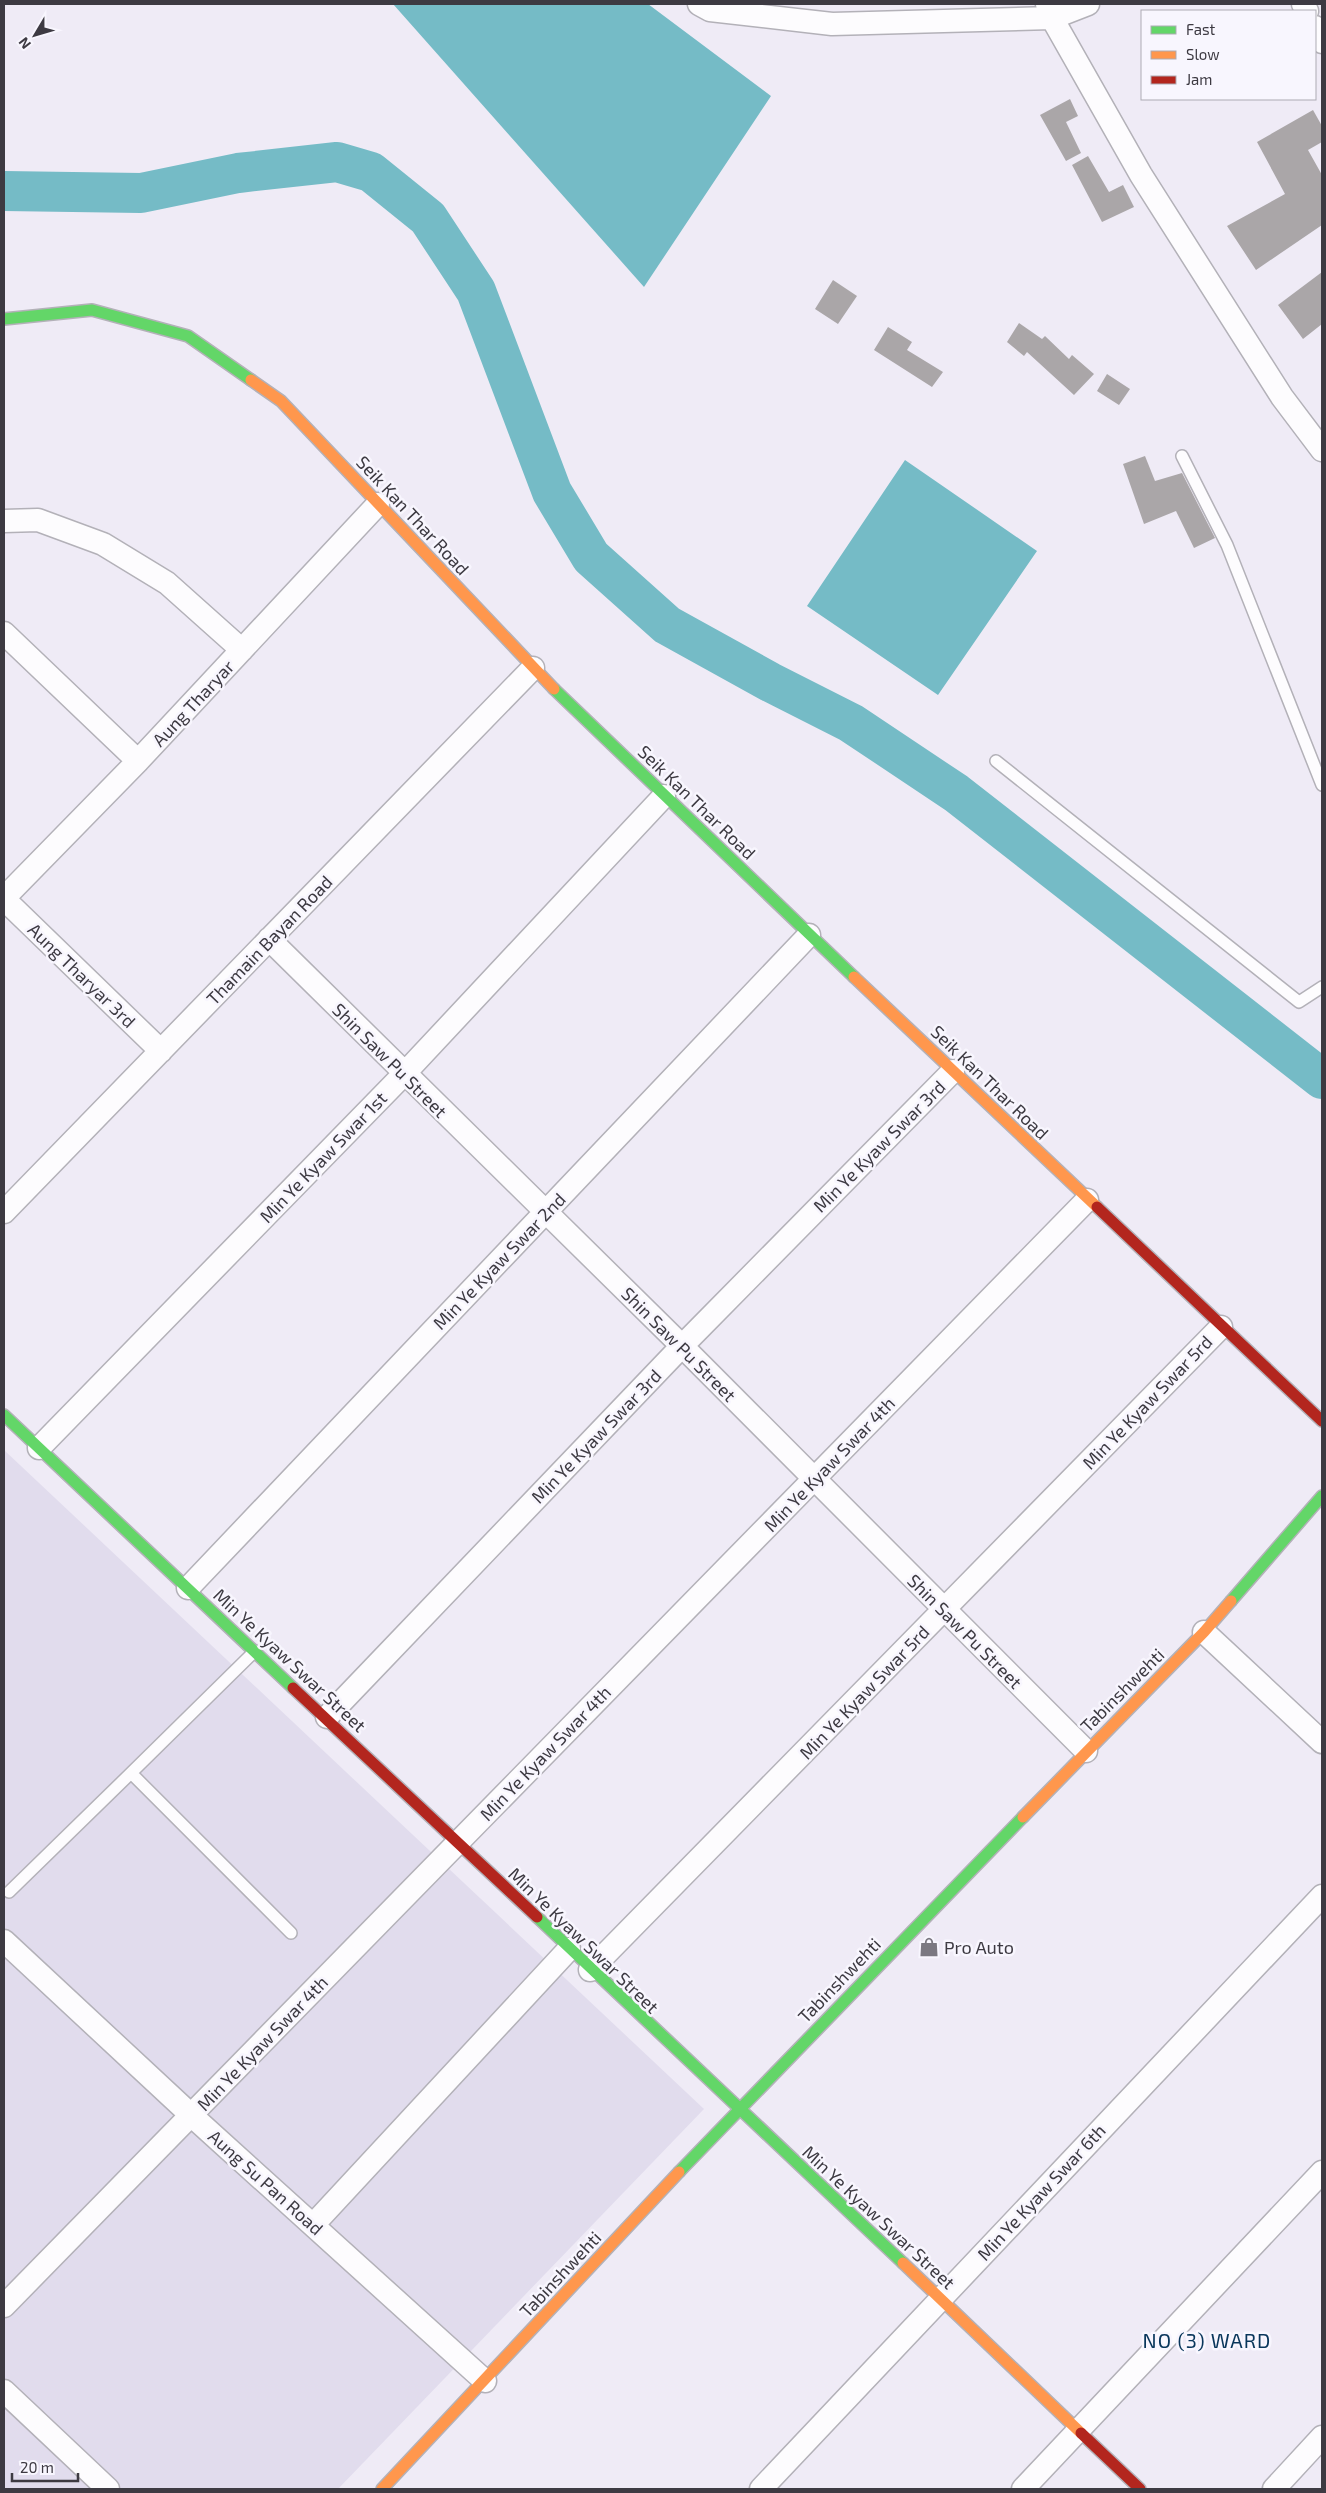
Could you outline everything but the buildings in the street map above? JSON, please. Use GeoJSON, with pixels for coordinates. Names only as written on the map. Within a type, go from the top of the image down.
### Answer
{"type":"FeatureCollection","features":[{"type":"Feature","properties":{"kind":"street"},"geometry":{"type":"LineString","coordinates":[[700,4],[710,10],[832,24],[1020,11],[1049,11],[1088,4]]}},
{"type":"Feature","properties":{"kind":"street"},"geometry":{"type":"LineString","coordinates":[[1049,11],[1146,184],[1282,397],[1322,450]]}},
{"type":"Feature","properties":{"kind":"street"},"geometry":{"type":"LineString","coordinates":[[1316,29],[1322,42]]}},
{"type":"Feature","properties":{"kind":"street","name":"Seik Kan Thar Road"},"geometry":{"type":"LineString","coordinates":[[4,319],[92,310],[188,336],[281,401],[533,668],[664,796],[1087,1200],[1322,1421]]}},
{"type":"Feature","properties":{"kind":"street","name":"Aung Tharyar"},"geometry":{"type":"LineString","coordinates":[[4,898],[138,761],[378,504]]}},
{"type":"Feature","properties":{"kind":"street"},"geometry":{"type":"LineString","coordinates":[[4,521],[38,520],[103,544],[167,583],[242,650]]}},
{"type":"Feature","properties":{"kind":"street"},"geometry":{"type":"LineString","coordinates":[[4,633],[138,761]]}},
{"type":"Feature","properties":{"kind":"street","name":"Thamain Bayan Road"},"geometry":{"type":"LineString","coordinates":[[4,1212],[533,668]]}},
{"type":"Feature","properties":{"kind":"street","name":"Min Ye Kyaw Swar 1st"},"geometry":{"type":"LineString","coordinates":[[39,1448],[404,1074],[664,796]]}},
{"type":"Feature","properties":{"kind":"street","name":"Aung Tharyar 3rd"},"geometry":{"type":"LineString","coordinates":[[4,898],[161,1051]]}},
{"type":"Feature","properties":{"kind":"street","name":"Min Ye Kyaw Swar 2nd"},"geometry":{"type":"LineString","coordinates":[[188,1588],[810,934]]}},
{"type":"Feature","properties":{"kind":"street","name":"Shin Saw Pu Street"},"geometry":{"type":"LineString","coordinates":[[269,940],[682,1346],[813,1480],[1086,1751]]}},
{"type":"Feature","properties":{"kind":"street","name":"Min Ye Kyaw Swar 3rd"},"geometry":{"type":"LineString","coordinates":[[327,1718],[682,1346],[953,1071]]}},
{"type":"Feature","properties":{"kind":"street","name":"Min Ye Kyaw Swar 4th"},"geometry":{"type":"LineString","coordinates":[[4,2306],[1087,1200]]}},
{"type":"Feature","properties":{"kind":"street","name":"Min Ye Kyaw Swar 5rd"},"geometry":{"type":"LineString","coordinates":[[590,1970],[1221,1327]]}},
{"type":"Feature","properties":{"kind":"street","name":"Min Ye Kyaw Swar Street"},"geometry":{"type":"LineString","coordinates":[[4,1415],[327,1718],[457,1844],[1140,2489]]}},
{"type":"Feature","properties":{"kind":"street","name":"Tabinshwehti"},"geometry":{"type":"LineString","coordinates":[[382,2489],[738,2109],[1204,1632],[1322,1496]]}},
{"type":"Feature","properties":{"kind":"street"},"geometry":{"type":"LineString","coordinates":[[1204,1632],[1322,1742]]}},
{"type":"Feature","properties":{"kind":"street","name":"Min Ye Kyaw Swar 6th"},"geometry":{"type":"LineString","coordinates":[[761,2489],[1322,1896]]}},
{"type":"Feature","properties":{"kind":"street","name":"Aung Su Pan Road"},"geometry":{"type":"LineString","coordinates":[[4,1941],[191,2115],[485,2381]]}},
{"type":"Feature","properties":{"kind":"street"},"geometry":{"type":"LineString","coordinates":[[313,2225],[569,1949]]}},
{"type":"Feature","properties":{"kind":"street"},"geometry":{"type":"LineString","coordinates":[[1024,2489],[1322,2172]]}},
{"type":"Feature","properties":{"kind":"street"},"geometry":{"type":"LineString","coordinates":[[4,2391],[108,2489]]}},
{"type":"Feature","properties":{"kind":"street"},"geometry":{"type":"LineString","coordinates":[[1274,2489],[1322,2437]]}},
{"type":"Feature","properties":{"kind":"lane"},"geometry":{"type":"LineString","coordinates":[[1182,456],[1227,545],[1322,785]]}},
{"type":"Feature","properties":{"kind":"lane"},"geometry":{"type":"LineString","coordinates":[[996,761],[1299,1002],[1322,987]]}},
{"type":"Feature","properties":{"kind":"lane"},"geometry":{"type":"LineString","coordinates":[[9,1892],[255,1651]]}},
{"type":"Feature","properties":{"kind":"lane"},"geometry":{"type":"LineString","coordinates":[[131,1773],[291,1933]]}},
{"type":"Feature","properties":{"kind":"shaded area"},"geometry":{"type":"Polygon","coordinates":[[[4,1450],[704,2109],[338,2489],[4,2489],[4,1450]]]}},
{"type":"Feature","properties":{"kind":"water"},"geometry":{"type":"Polygon","coordinates":[[[393,4],[648,4],[771,96],[644,287],[393,4]]]}},
{"type":"Feature","properties":{"kind":"water"},"geometry":{"type":"Polygon","coordinates":[[[905,460],[1037,551],[938,695],[807,606],[905,460]]]}},
{"type":"Feature","properties":{"kind":"waterway"},"geometry":{"type":"LineString","coordinates":[[4,191],[141,193],[238,173],[337,162],[371,172],[428,218],[476,291],[552,492],[591,557],[667,625],[770,682],[851,723],[956,793],[1322,1079]]}},
{"type":"Feature","properties":{"kind":"traffic: fast"},"geometry":{"type":"LineString","coordinates":[[4,319],[92,310],[188,336],[251,380]]}},
{"type":"Feature","properties":{"kind":"traffic: fast"},"geometry":{"type":"LineString","coordinates":[[554,689],[854,977]]}},
{"type":"Feature","properties":{"kind":"traffic: fast"},"geometry":{"type":"LineString","coordinates":[[4,1415],[293,1688]]}},
{"type":"Feature","properties":{"kind":"traffic: fast"},"geometry":{"type":"LineString","coordinates":[[1231,1601],[1322,1496]]}},
{"type":"Feature","properties":{"kind":"traffic: fast"},"geometry":{"type":"LineString","coordinates":[[679,2172],[1023,1817]]}},
{"type":"Feature","properties":{"kind":"traffic: fast"},"geometry":{"type":"LineString","coordinates":[[537,1917],[903,2263]]}},
{"type":"Feature","properties":{"kind":"traffic: slow"},"geometry":{"type":"LineString","coordinates":[[251,380],[281,401],[554,689]]}},
{"type":"Feature","properties":{"kind":"traffic: slow"},"geometry":{"type":"LineString","coordinates":[[854,977],[1097,1207]]}},
{"type":"Feature","properties":{"kind":"traffic: slow"},"geometry":{"type":"LineString","coordinates":[[1023,1817],[1204,1632],[1231,1601]]}},
{"type":"Feature","properties":{"kind":"traffic: slow"},"geometry":{"type":"LineString","coordinates":[[382,2489],[679,2172]]}},
{"type":"Feature","properties":{"kind":"traffic: slow"},"geometry":{"type":"LineString","coordinates":[[903,2263],[1081,2433]]}},
{"type":"Feature","properties":{"kind":"traffic: jam"},"geometry":{"type":"LineString","coordinates":[[1097,1207],[1322,1421]]}},
{"type":"Feature","properties":{"kind":"traffic: jam"},"geometry":{"type":"LineString","coordinates":[[293,1688],[537,1917]]}},
{"type":"Feature","properties":{"kind":"traffic: jam"},"geometry":{"type":"LineString","coordinates":[[1081,2433],[1140,2489]]}},
{"type":"Feature","properties":{"kind":"place","name":"Pro Auto"},"geometry":{"type":"Point","coordinates":[929,1947]}},
{"type":"Feature","properties":{"kind":"district","name":"NO (3) WARD"},"geometry":{"type":"Point","coordinates":[1207,2340]}}]}
